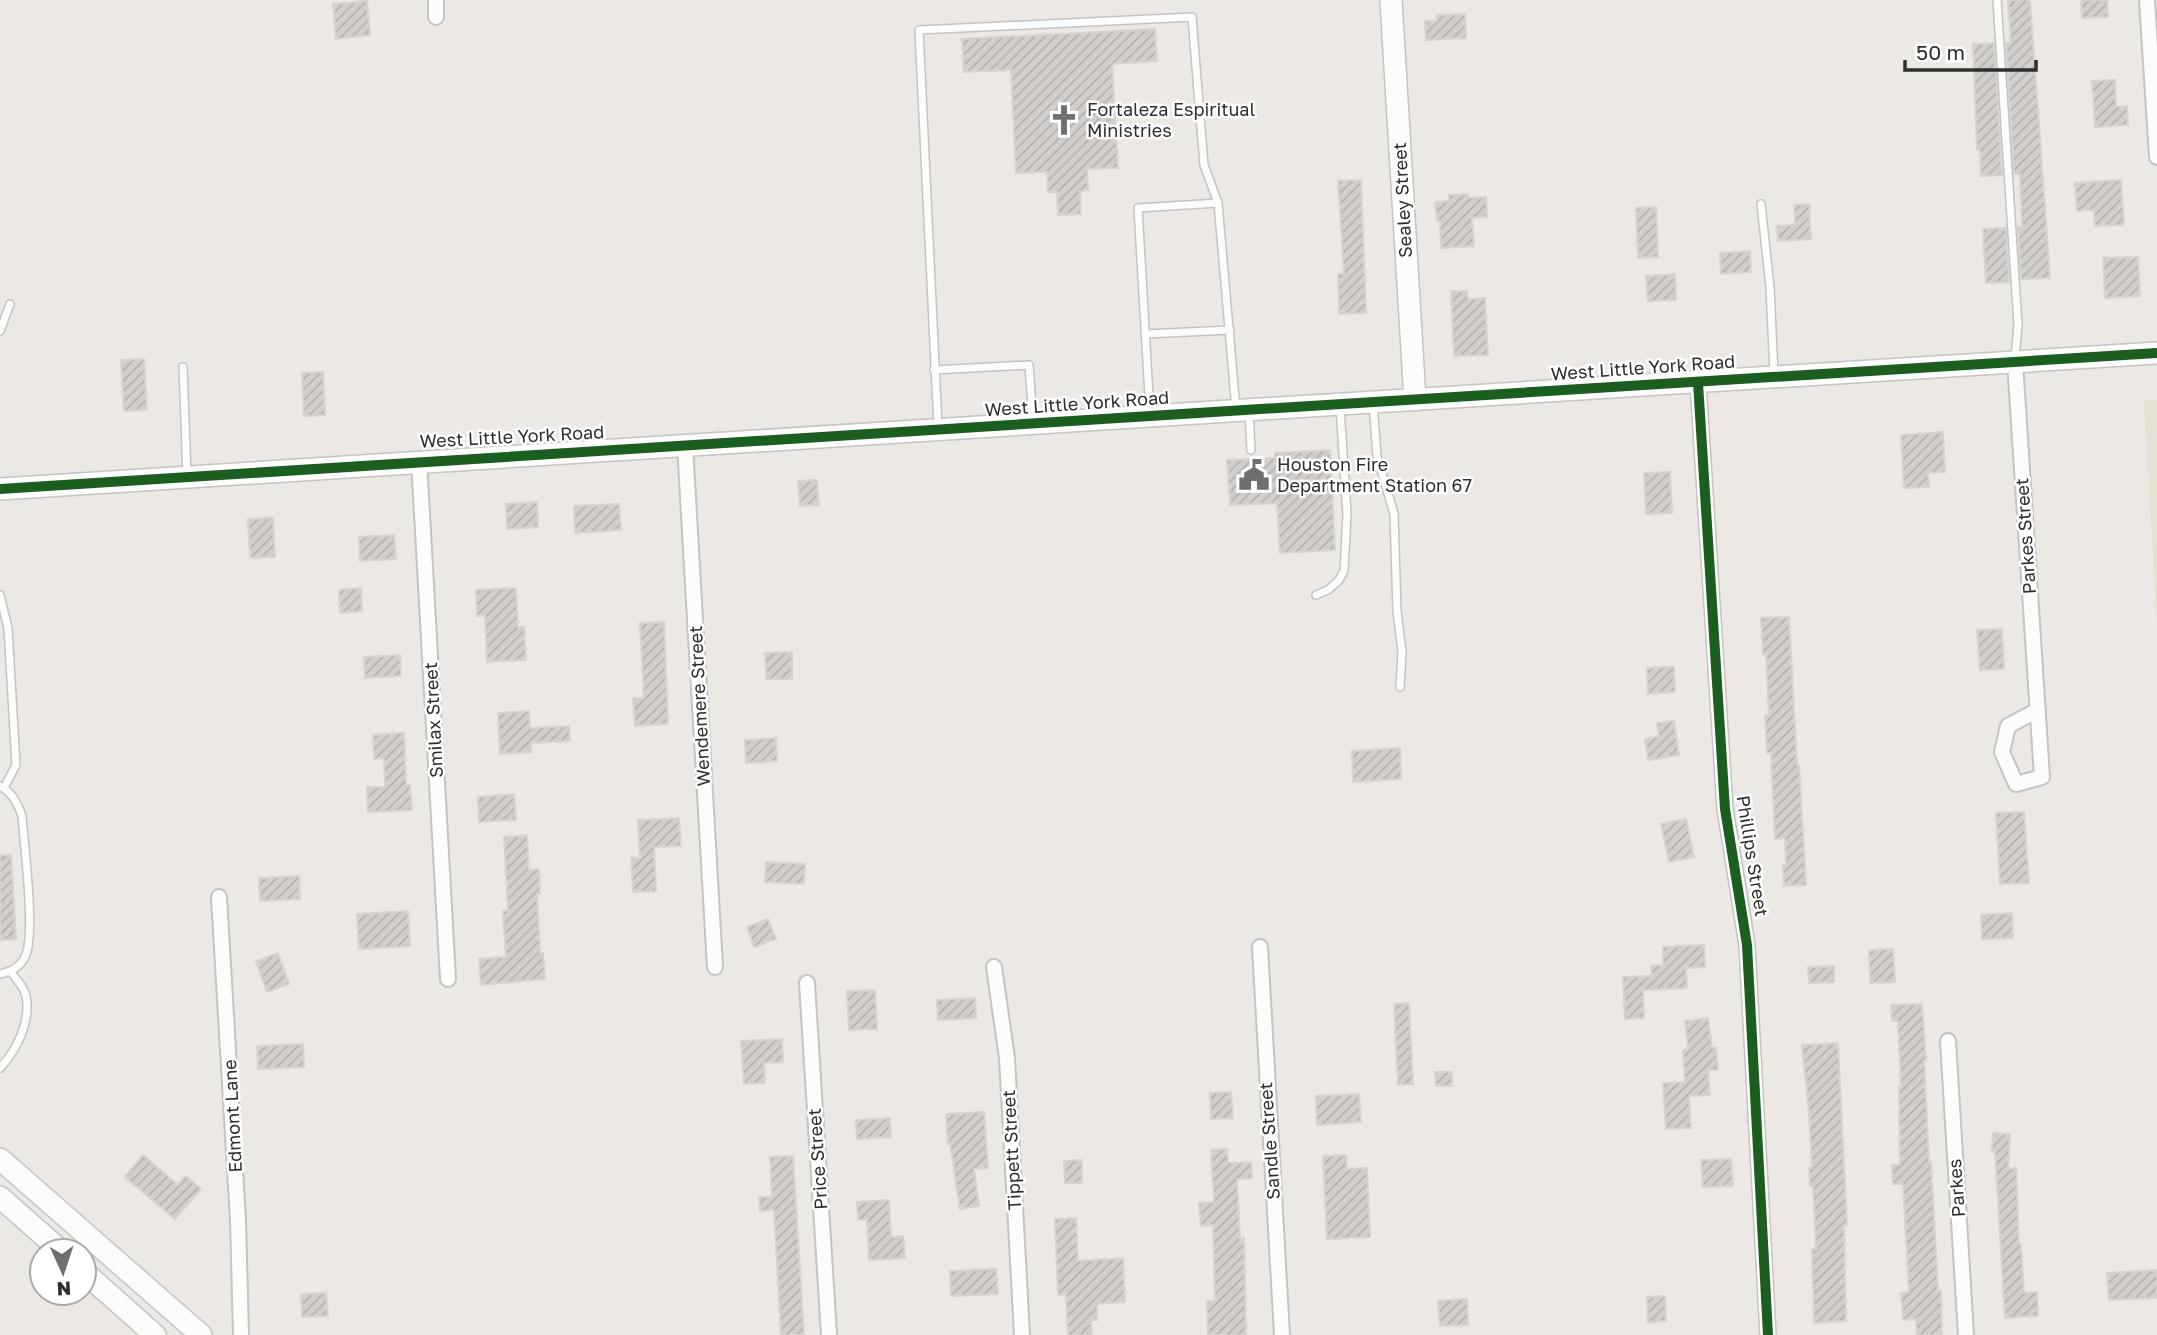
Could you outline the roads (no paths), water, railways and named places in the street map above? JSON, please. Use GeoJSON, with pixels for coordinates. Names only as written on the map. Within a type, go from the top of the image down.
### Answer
{"type":"FeatureCollection","features":[{"type":"Feature","properties":{"kind":"street"},"geometry":{"type":"LineString","coordinates":[[436,0],[436,17]]}},
{"type":"Feature","properties":{"kind":"street","name":"Sealey Street"},"geometry":{"type":"LineString","coordinates":[[1391,0],[1415,400]]}},
{"type":"Feature","properties":{"kind":"street"},"geometry":{"type":"LineString","coordinates":[[2147,0],[2157,156]]}},
{"type":"Feature","properties":{"kind":"street","name":"West Little York Road"},"geometry":{"type":"LineString","coordinates":[[0,489],[419,460],[1033,425],[2157,353]]}},
{"type":"Feature","properties":{"kind":"street","name":"Parkes Street"},"geometry":{"type":"LineString","coordinates":[[2015,362],[2038,710],[2042,777],[2016,784],[2002,752],[2008,726],[2038,710]]}},
{"type":"Feature","properties":{"kind":"street","name":"Phillips Street"},"geometry":{"type":"LineString","coordinates":[[1698,383],[1725,809],[1747,945],[1768,1335]]}},
{"type":"Feature","properties":{"kind":"street","name":"Wendemere Street"},"geometry":{"type":"LineString","coordinates":[[685,445],[715,967]]}},
{"type":"Feature","properties":{"kind":"street","name":"Smilax Street"},"geometry":{"type":"LineString","coordinates":[[419,460],[448,979]]}},
{"type":"Feature","properties":{"kind":"street","name":"Edmont Lane"},"geometry":{"type":"LineString","coordinates":[[219,897],[238,1220],[241,1335]]}},
{"type":"Feature","properties":{"kind":"street","name":"Sandle Street"},"geometry":{"type":"LineString","coordinates":[[1260,947],[1282,1335]]}},
{"type":"Feature","properties":{"kind":"street","name":"Tippett Street"},"geometry":{"type":"LineString","coordinates":[[994,967],[1007,1058],[1022,1335]]}},
{"type":"Feature","properties":{"kind":"street","name":"Price Street"},"geometry":{"type":"LineString","coordinates":[[807,983],[830,1335]]}},
{"type":"Feature","properties":{"kind":"street","name":"Parkes"},"geometry":{"type":"LineString","coordinates":[[1948,1041],[1966,1335]]}},
{"type":"Feature","properties":{"kind":"street"},"geometry":{"type":"LineString","coordinates":[[0,1159],[201,1335]]}},
{"type":"Feature","properties":{"kind":"street"},"geometry":{"type":"LineString","coordinates":[[0,1197],[45,1237]]}},
{"type":"Feature","properties":{"kind":"street"},"geometry":{"type":"LineString","coordinates":[[98,1284],[155,1335]]}},
{"type":"Feature","properties":{"kind":"lane"},"geometry":{"type":"LineString","coordinates":[[1997,0],[2018,325],[2015,362]]}},
{"type":"Feature","properties":{"kind":"lane"},"geometry":{"type":"LineString","coordinates":[[939,430],[919,30],[1192,17],[1204,165],[1218,203],[1230,330],[1242,411],[1251,450]]}},
{"type":"Feature","properties":{"kind":"lane"},"geometry":{"type":"LineString","coordinates":[[1150,417],[1138,208],[1218,203]]}},
{"type":"Feature","properties":{"kind":"lane"},"geometry":{"type":"LineString","coordinates":[[1761,204],[1770,287],[1774,378]]}},
{"type":"Feature","properties":{"kind":"lane"},"geometry":{"type":"LineString","coordinates":[[0,331],[10,304]]}},
{"type":"Feature","properties":{"kind":"lane"},"geometry":{"type":"LineString","coordinates":[[1145,334],[1230,330]]}},
{"type":"Feature","properties":{"kind":"lane"},"geometry":{"type":"LineString","coordinates":[[934,370],[1029,365],[1033,425]]}},
{"type":"Feature","properties":{"kind":"lane"},"geometry":{"type":"LineString","coordinates":[[183,367],[187,476]]}},
{"type":"Feature","properties":{"kind":"lane"},"geometry":{"type":"LineString","coordinates":[[1373,403],[1377,456],[1394,514],[1397,611],[1402,652],[1399,687]]}},
{"type":"Feature","properties":{"kind":"lane"},"geometry":{"type":"LineString","coordinates":[[1316,595],[1328,590],[1344,571],[1347,514],[1340,406]]}},
{"type":"Feature","properties":{"kind":"lane"},"geometry":{"type":"LineString","coordinates":[[0,595],[8,628],[16,765],[2,787],[18,803],[22,816],[30,941],[25,958],[11,972],[0,974]]}},
{"type":"Feature","properties":{"kind":"lane"},"geometry":{"type":"LineString","coordinates":[[0,1068],[27,1021],[26,993],[11,972]]}},
{"type":"Feature","properties":{"kind":"place","name":"Fortaleza Espiritual Ministries"},"geometry":{"type":"Point","coordinates":[1064,120]}},
{"type":"Feature","properties":{"kind":"place","name":"Houston Fire Department Station 67"},"geometry":{"type":"Point","coordinates":[1254,475]}}]}
